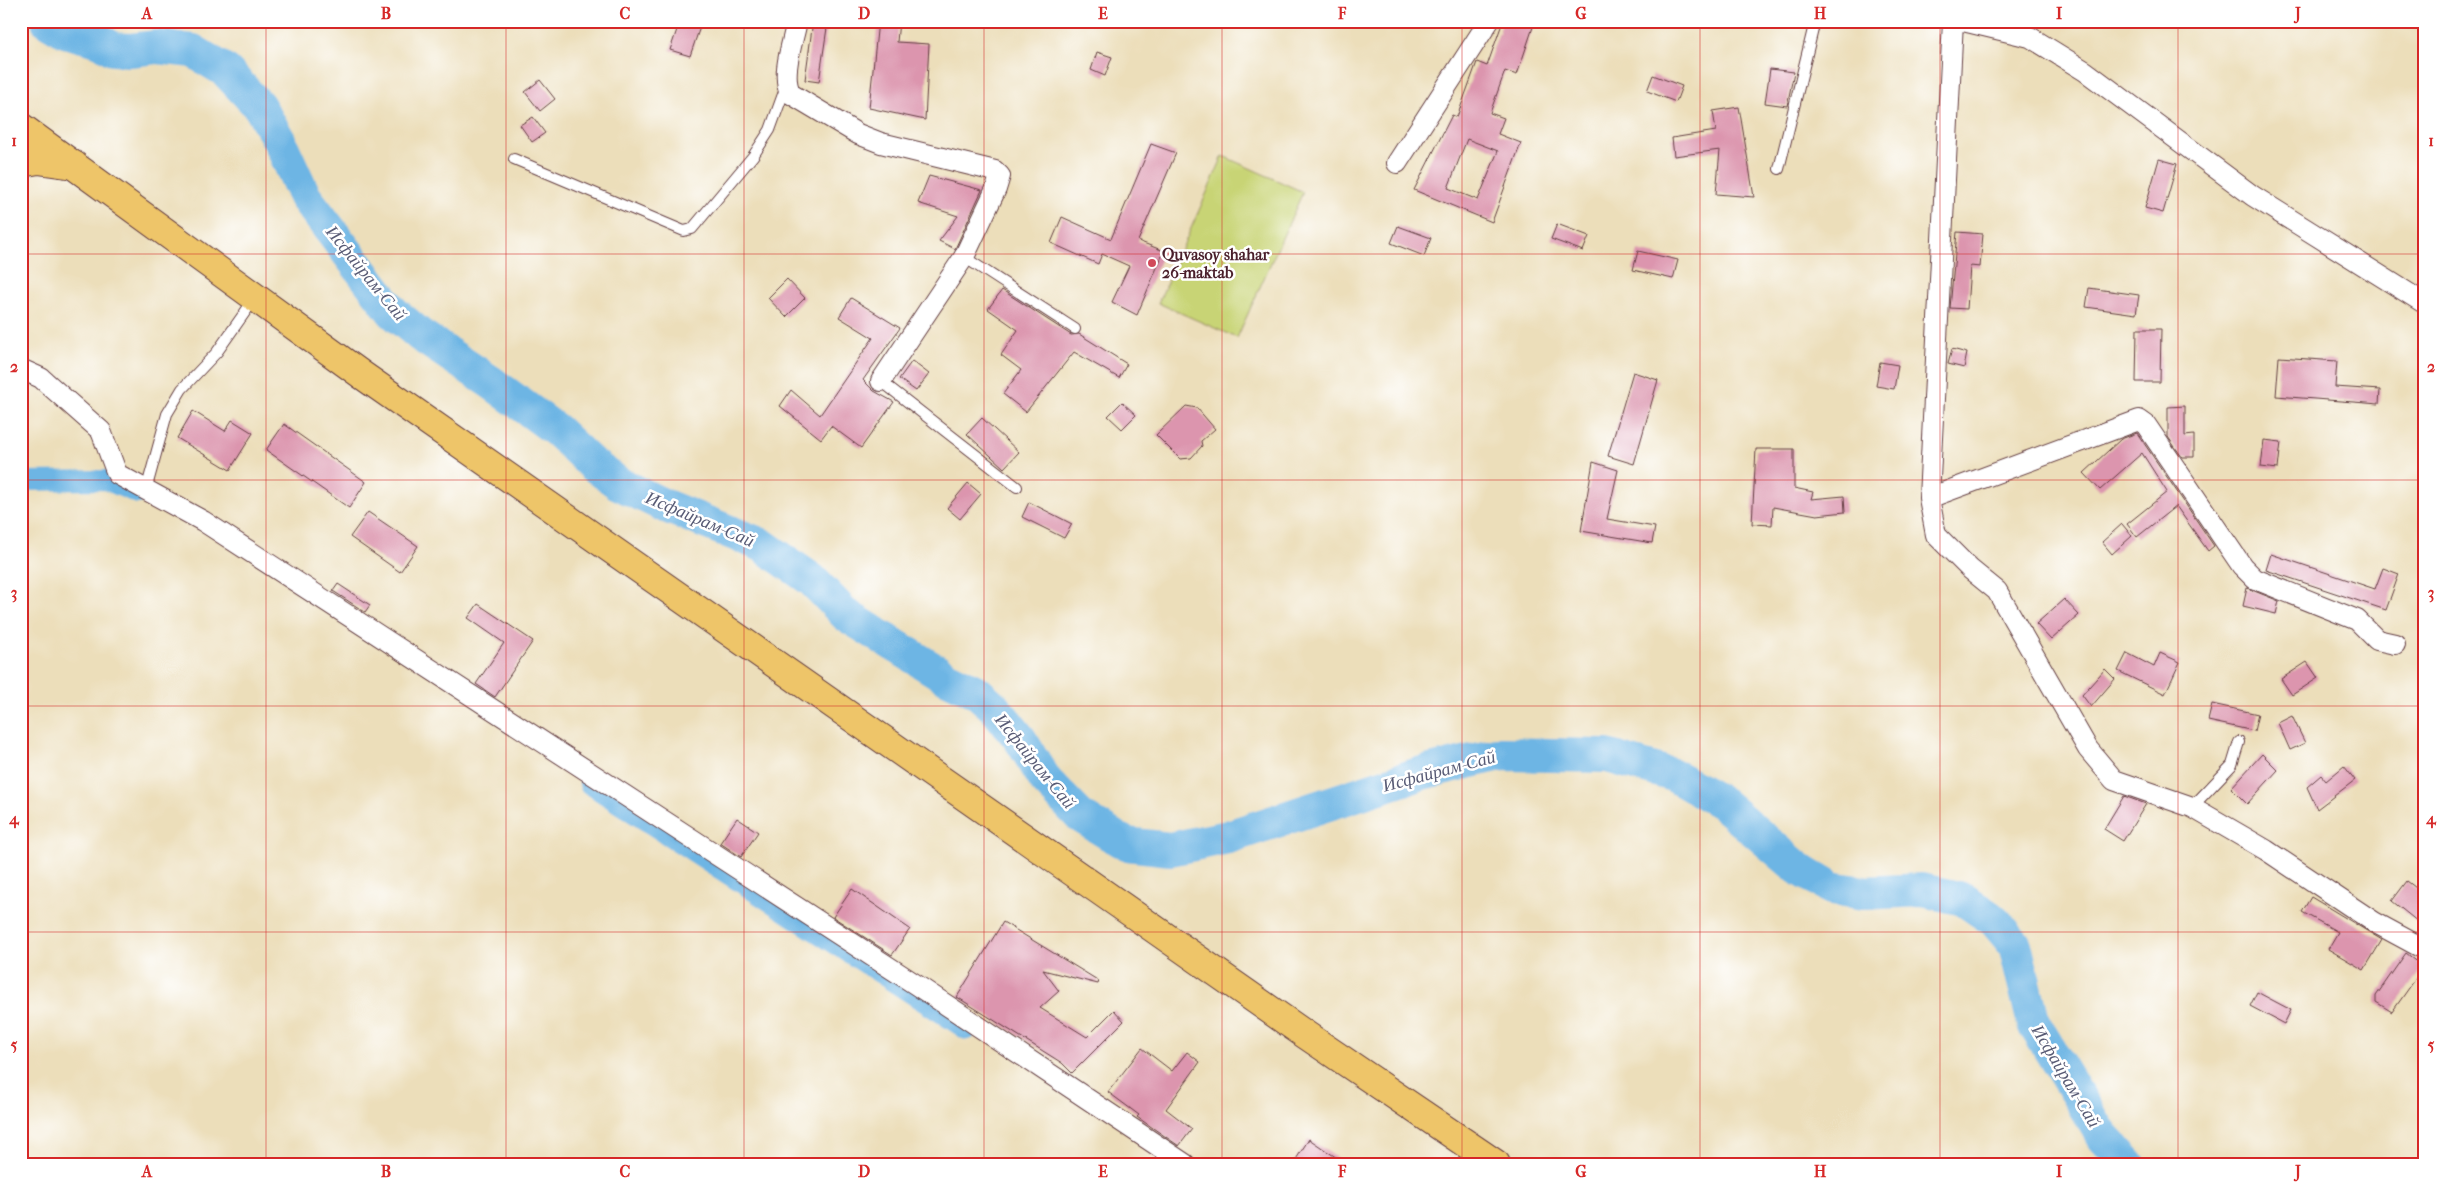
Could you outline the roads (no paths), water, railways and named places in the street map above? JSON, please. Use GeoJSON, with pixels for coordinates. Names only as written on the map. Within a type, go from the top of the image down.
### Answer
{"type":"FeatureCollection","features":[{"type":"Feature","properties":{"kind":"main road"},"geometry":{"type":"LineString","coordinates":[[21,127],[370,381],[1257,1001],[1496,1164]]}},
{"type":"Feature","properties":{"kind":"main road"},"geometry":{"type":"LineString","coordinates":[[21,163],[38,160],[74,165]]}},
{"type":"Feature","properties":{"kind":"street"},"geometry":{"type":"LineString","coordinates":[[797,21],[786,86],[791,94],[858,134],[881,142],[995,171],[1000,176],[996,190],[964,257],[881,381]]}},
{"type":"Feature","properties":{"kind":"street"},"geometry":{"type":"LineString","coordinates":[[1397,163],[1489,21]]}},
{"type":"Feature","properties":{"kind":"street"},"geometry":{"type":"LineString","coordinates":[[1952,21],[1929,498],[1936,535],[1970,569],[1997,591],[2088,749],[2114,780],[2192,807],[2266,850],[2374,922],[2424,949]]}},
{"type":"Feature","properties":{"kind":"street"},"geometry":{"type":"LineString","coordinates":[[1963,21],[2030,37],[2085,71],[2252,196],[2424,303]]}},
{"type":"Feature","properties":{"kind":"street"},"geometry":{"type":"LineString","coordinates":[[21,369],[41,378],[101,431],[117,474],[203,521],[918,986],[1185,1164]]}},
{"type":"Feature","properties":{"kind":"street"},"geometry":{"type":"LineString","coordinates":[[1929,498],[2139,420],[2146,426],[2242,566],[2254,579],[2357,620],[2377,640],[2395,644]]}},
{"type":"Feature","properties":{"kind":"lane"},"geometry":{"type":"LineString","coordinates":[[1778,169],[1815,21]]}},
{"type":"Feature","properties":{"kind":"lane"},"geometry":{"type":"LineString","coordinates":[[514,159],[684,231],[692,229],[753,156],[770,130],[786,86]]}},
{"type":"Feature","properties":{"kind":"lane"},"geometry":{"type":"LineString","coordinates":[[964,257],[1075,329]]}},
{"type":"Feature","properties":{"kind":"lane"},"geometry":{"type":"LineString","coordinates":[[146,490],[167,414],[182,389],[217,352],[256,297]]}},
{"type":"Feature","properties":{"kind":"lane"},"geometry":{"type":"LineString","coordinates":[[881,381],[1017,487]]}},
{"type":"Feature","properties":{"kind":"lane"},"geometry":{"type":"LineString","coordinates":[[2192,807],[2232,765],[2239,742]]}},
{"type":"Feature","properties":{"kind":"waterway","name":"Исфайрам-Сай"},"geometry":{"type":"LineString","coordinates":[[48,21],[65,31],[101,41],[113,49],[130,50],[157,47],[193,51],[226,71],[259,106],[279,140],[305,197],[393,312],[420,335],[492,383],[556,430],[592,464],[618,483],[663,505],[762,545],[812,580],[846,615],[946,677],[977,692],[995,708],[1020,739],[1046,781],[1080,816],[1126,844],[1170,849],[1228,837],[1422,773],[1501,754],[1607,756],[1673,775],[1722,803],[1798,868],[1832,888],[1863,893],[1922,890],[1963,899],[1995,921],[2015,945],[2034,1024],[2102,1135],[2129,1164]]}},
{"type":"Feature","properties":{"kind":"waterway"},"geometry":{"type":"LineString","coordinates":[[21,481],[105,480],[138,494]]}},
{"type":"Feature","properties":{"kind":"waterway"},"geometry":{"type":"LineString","coordinates":[[589,784],[967,1030]]}},
{"type":"Feature","properties":{"kind":"place","name":"Quvasoy shahar 26-maktab"},"geometry":{"type":"Point","coordinates":[1152,263]}}]}
